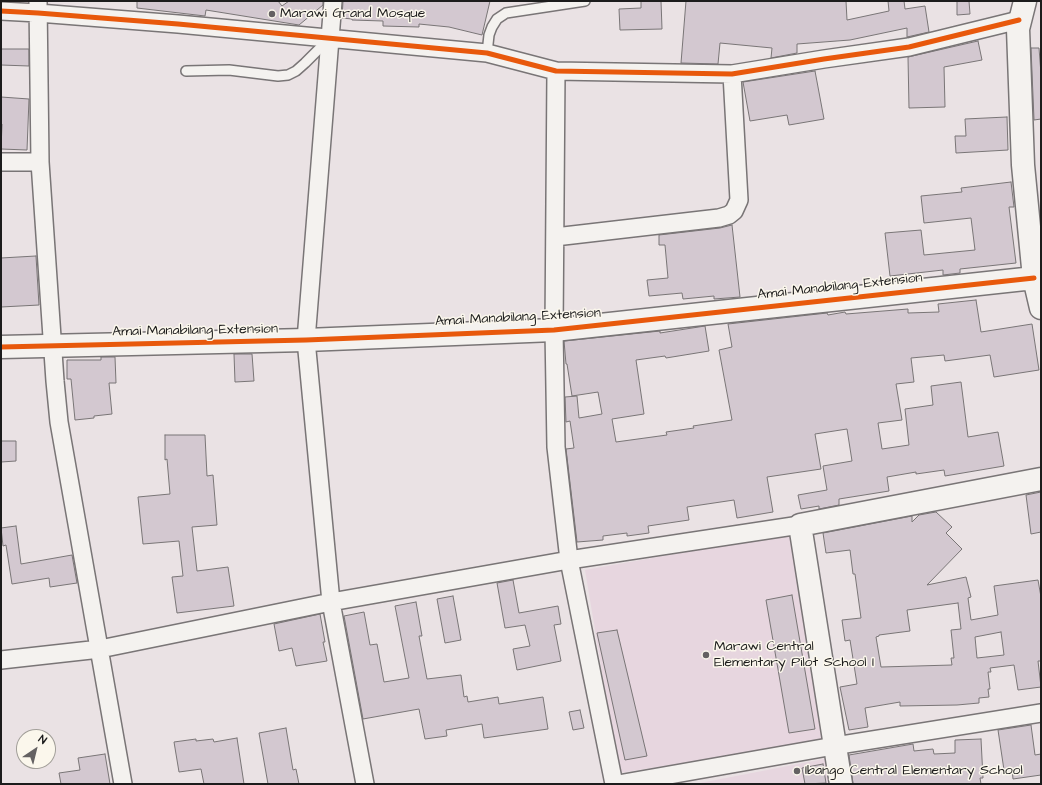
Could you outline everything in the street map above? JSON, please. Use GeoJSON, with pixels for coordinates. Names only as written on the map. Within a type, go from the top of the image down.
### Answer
{"type":"FeatureCollection","features":[{"type":"Feature","properties":{"kind":"street"},"geometry":{"type":"LineString","coordinates":[[333,1],[306,340],[331,602],[365,784]]}},
{"type":"Feature","properties":{"kind":"street"},"geometry":{"type":"LineString","coordinates":[[38,7],[40,162],[53,347],[60,422],[123,784]]}},
{"type":"Feature","properties":{"kind":"street"},"geometry":{"type":"LineString","coordinates":[[1,11],[38,7],[178,24],[487,53],[556,71],[732,74],[909,47],[1022,10]]}},
{"type":"Feature","properties":{"kind":"street"},"geometry":{"type":"LineString","coordinates":[[1022,10],[1018,29],[1022,165],[1034,278],[1041,308]]}},
{"type":"Feature","properties":{"kind":"street"},"geometry":{"type":"LineString","coordinates":[[556,71],[554,330],[556,447],[569,560],[614,784]]}},
{"type":"Feature","properties":{"kind":"street"},"geometry":{"type":"LineString","coordinates":[[555,237],[719,218],[729,215],[734,211],[738,200],[732,74]]}},
{"type":"Feature","properties":{"kind":"street"},"geometry":{"type":"LineString","coordinates":[[1,162],[40,162]]}},
{"type":"Feature","properties":{"kind":"street","name":"Amai Manabilang Extension"},"geometry":{"type":"LineString","coordinates":[[1,347],[306,340],[554,330],[1034,278]]}},
{"type":"Feature","properties":{"kind":"street"},"geometry":{"type":"LineString","coordinates":[[1,660],[100,649],[331,602],[569,560],[800,524],[1041,479]]}},
{"type":"Feature","properties":{"kind":"street"},"geometry":{"type":"LineString","coordinates":[[800,524],[841,784]]}},
{"type":"Feature","properties":{"kind":"street"},"geometry":{"type":"LineString","coordinates":[[618,784],[834,746],[1041,713]]}},
{"type":"Feature","properties":{"kind":"lane"},"geometry":{"type":"LineString","coordinates":[[487,53],[489,35],[492,27],[497,20],[506,13],[585,1]]}},
{"type":"Feature","properties":{"kind":"lane"},"geometry":{"type":"LineString","coordinates":[[186,71],[229,70],[278,76],[288,75],[296,71],[330,39]]}},
{"type":"Feature","properties":{"kind":"shaded area","name":"Marawi Central Elementary Pilot School I"},"geometry":{"type":"Polygon","coordinates":[[[793,533],[825,741],[619,773],[585,570],[793,533]]]}},
{"type":"Feature","properties":{"kind":"shaded area","name":"Ibango Central Elementary School"},"geometry":{"type":"Polygon","coordinates":[[[829,758],[834,784],[695,784],[829,758]]]}},
{"type":"Feature","properties":{"kind":"building","name":"Marawi Grand Mosque"},"geometry":{"type":"Polygon","coordinates":[[[137,1],[278,1],[282,6],[289,1],[323,1],[323,5],[299,25],[206,10],[205,16],[137,8],[137,1]]]}},
{"type":"Feature","properties":{"kind":"building"},"geometry":{"type":"Polygon","coordinates":[[[343,1],[490,1],[482,35],[449,27],[419,24],[419,27],[383,26],[383,21],[352,20],[342,18],[343,1]]]}},
{"type":"Feature","properties":{"kind":"building"},"geometry":{"type":"Polygon","coordinates":[[[641,1],[661,1],[662,29],[620,30],[619,9],[641,8],[641,1]]]}},
{"type":"Feature","properties":{"kind":"building"},"geometry":{"type":"Polygon","coordinates":[[[686,1],[846,1],[847,20],[889,11],[888,1],[904,1],[905,9],[925,6],[929,32],[907,37],[907,28],[850,40],[797,44],[797,53],[771,58],[772,48],[720,43],[718,64],[681,63],[686,1]]]}},
{"type":"Feature","properties":{"kind":"building"},"geometry":{"type":"Polygon","coordinates":[[[957,1],[969,1],[970,14],[957,15],[957,1]]]}},
{"type":"Feature","properties":{"kind":"building"},"geometry":{"type":"Polygon","coordinates":[[[978,41],[982,60],[944,67],[945,107],[909,108],[908,57],[978,41]]]}},
{"type":"Feature","properties":{"kind":"building"},"geometry":{"type":"Polygon","coordinates":[[[1031,48],[1039,48],[1041,74],[1041,119],[1034,120],[1031,48]]]}},
{"type":"Feature","properties":{"kind":"building"},"geometry":{"type":"Polygon","coordinates":[[[1,49],[29,49],[29,66],[1,65],[1,49]]]}},
{"type":"Feature","properties":{"kind":"building"},"geometry":{"type":"Polygon","coordinates":[[[815,71],[824,119],[789,125],[787,115],[750,121],[743,82],[815,71]]]}},
{"type":"Feature","properties":{"kind":"building"},"geometry":{"type":"Polygon","coordinates":[[[1,97],[29,99],[27,150],[1,149],[1,97]]]}},
{"type":"Feature","properties":{"kind":"building"},"geometry":{"type":"Polygon","coordinates":[[[1007,117],[1008,150],[956,153],[955,136],[966,136],[965,119],[1007,117]]]}},
{"type":"Feature","properties":{"kind":"building"},"geometry":{"type":"Polygon","coordinates":[[[1011,182],[1014,207],[1009,207],[1016,263],[960,269],[960,273],[943,275],[943,270],[890,276],[885,233],[921,230],[924,255],[975,250],[971,218],[924,223],[921,196],[962,192],[961,188],[1011,182]]]}},
{"type":"Feature","properties":{"kind":"building"},"geometry":{"type":"Polygon","coordinates":[[[732,225],[740,297],[714,299],[714,296],[683,299],[682,293],[649,296],[647,280],[668,278],[665,245],[659,245],[659,235],[720,228],[732,225]]]}},
{"type":"Feature","properties":{"kind":"building"},"geometry":{"type":"Polygon","coordinates":[[[36,256],[39,305],[1,307],[1,258],[36,256]]]}},
{"type":"Feature","properties":{"kind":"building"},"geometry":{"type":"Polygon","coordinates":[[[976,300],[981,332],[1032,324],[1039,370],[994,377],[990,355],[945,361],[944,355],[911,358],[914,382],[896,384],[902,420],[878,423],[882,449],[909,445],[905,409],[933,405],[931,386],[961,382],[968,437],[998,432],[1004,466],[945,476],[944,470],[916,474],[916,472],[887,477],[889,491],[839,499],[839,505],[819,509],[819,506],[801,509],[798,495],[827,490],[823,466],[852,461],[847,429],[815,434],[821,469],[767,477],[773,512],[737,518],[734,500],[687,507],[689,520],[648,526],[649,533],[627,536],[627,533],[603,536],[603,540],[577,542],[566,449],[574,448],[570,421],[566,422],[565,397],[577,396],[579,418],[602,414],[598,392],[572,396],[566,364],[564,341],[660,331],[660,333],[705,326],[709,351],[666,358],[665,356],[636,360],[644,414],[612,419],[616,442],[667,435],[666,432],[732,420],[719,350],[732,347],[728,324],[827,313],[828,315],[845,312],[846,314],[908,309],[908,313],[939,312],[938,304],[976,300]]]}},
{"type":"Feature","properties":{"kind":"building"},"geometry":{"type":"Polygon","coordinates":[[[234,354],[252,354],[254,381],[235,382],[234,354]]]}},
{"type":"Feature","properties":{"kind":"building"},"geometry":{"type":"Polygon","coordinates":[[[101,357],[115,357],[116,383],[109,383],[112,414],[75,420],[71,379],[67,379],[67,360],[101,360],[101,357]]]}},
{"type":"Feature","properties":{"kind":"building"},"geometry":{"type":"Polygon","coordinates":[[[165,435],[205,435],[207,476],[213,475],[217,525],[192,527],[197,571],[228,567],[234,606],[177,613],[172,577],[183,576],[179,541],[143,544],[138,497],[170,494],[167,459],[165,460],[165,435]]]}},
{"type":"Feature","properties":{"kind":"building"},"geometry":{"type":"Polygon","coordinates":[[[1,441],[16,441],[16,461],[1,462],[1,441]]]}},
{"type":"Feature","properties":{"kind":"building"},"geometry":{"type":"Polygon","coordinates":[[[1041,492],[1041,532],[1031,534],[1026,495],[1041,492]]]}},
{"type":"Feature","properties":{"kind":"building"},"geometry":{"type":"Polygon","coordinates":[[[936,512],[952,527],[946,533],[962,549],[927,585],[966,577],[971,597],[968,598],[971,620],[998,615],[994,586],[1038,580],[1041,597],[1041,661],[1038,661],[1041,687],[1018,690],[1014,665],[990,668],[991,672],[988,672],[990,689],[988,689],[989,697],[979,698],[979,703],[900,706],[900,702],[865,708],[868,727],[849,730],[840,687],[857,684],[850,640],[845,641],[842,620],[861,618],[850,550],[826,553],[823,533],[912,516],[912,522],[919,515],[936,512]],[[958,603],[907,610],[910,631],[879,635],[876,637],[881,667],[952,665],[951,658],[954,658],[951,630],[961,629],[958,603]],[[1001,632],[975,637],[977,658],[1004,655],[1001,632]]]}},
{"type":"Feature","properties":{"kind":"building"},"geometry":{"type":"Polygon","coordinates":[[[16,526],[21,564],[72,555],[77,583],[50,587],[49,578],[12,584],[6,545],[3,546],[1,528],[16,526]]]}},
{"type":"Feature","properties":{"kind":"building"},"geometry":{"type":"Polygon","coordinates":[[[513,580],[519,613],[558,606],[561,624],[554,625],[561,661],[517,670],[513,649],[530,646],[525,625],[505,628],[497,583],[513,580]]]}},
{"type":"Feature","properties":{"kind":"building"},"geometry":{"type":"Polygon","coordinates":[[[792,595],[815,729],[789,733],[766,600],[792,595]]]}},
{"type":"Feature","properties":{"kind":"building"},"geometry":{"type":"Polygon","coordinates":[[[453,596],[461,640],[445,643],[437,599],[453,596]]]}},
{"type":"Feature","properties":{"kind":"building"},"geometry":{"type":"Polygon","coordinates":[[[416,602],[422,636],[419,636],[427,679],[461,675],[464,697],[467,696],[468,702],[498,697],[499,704],[543,697],[548,729],[484,738],[482,724],[446,730],[447,736],[425,739],[419,709],[363,719],[344,616],[364,612],[370,645],[377,644],[384,682],[409,678],[395,606],[416,602]]]}},
{"type":"Feature","properties":{"kind":"building"},"geometry":{"type":"Polygon","coordinates":[[[320,614],[327,661],[296,666],[292,648],[279,651],[274,624],[320,614]]]}},
{"type":"Feature","properties":{"kind":"building"},"geometry":{"type":"Polygon","coordinates":[[[617,630],[647,756],[625,760],[597,633],[617,630]]]}},
{"type":"Feature","properties":{"kind":"building"},"geometry":{"type":"Polygon","coordinates":[[[580,710],[584,728],[573,730],[569,712],[580,710]]]}},
{"type":"Feature","properties":{"kind":"building"},"geometry":{"type":"Polygon","coordinates":[[[1031,725],[1035,755],[1041,754],[1041,775],[1013,779],[1012,769],[1004,770],[998,730],[1031,725]]]}},
{"type":"Feature","properties":{"kind":"building"},"geometry":{"type":"Polygon","coordinates":[[[286,728],[293,770],[296,769],[299,784],[268,784],[259,733],[286,728]]]}},
{"type":"Feature","properties":{"kind":"building"},"geometry":{"type":"Polygon","coordinates":[[[237,738],[244,784],[204,784],[201,769],[179,772],[174,742],[196,739],[196,741],[213,739],[214,742],[237,738]]]}},
{"type":"Feature","properties":{"kind":"building"},"geometry":{"type":"Polygon","coordinates":[[[981,739],[983,778],[980,778],[981,784],[853,784],[849,755],[913,744],[914,751],[933,749],[934,754],[955,753],[955,740],[981,739]]]}},
{"type":"Feature","properties":{"kind":"building"},"geometry":{"type":"Polygon","coordinates":[[[105,754],[110,784],[61,784],[59,773],[80,770],[78,758],[105,754]]]}},
{"type":"Feature","properties":{"kind":"building"},"geometry":{"type":"Polygon","coordinates":[[[823,764],[826,783],[805,784],[802,768],[823,764]]]}},
{"type":"Feature","properties":{"kind":"cycle path"},"geometry":{"type":"LineString","coordinates":[[1,11],[178,24],[487,53],[556,71],[732,74],[909,47],[1019,20]]}},
{"type":"Feature","properties":{"kind":"cycle path"},"geometry":{"type":"LineString","coordinates":[[1,347],[306,340],[554,330],[1034,278]]}},
{"type":"Feature","properties":{"kind":"place","name":"Marawi Grand Mosque"},"geometry":{"type":"Point","coordinates":[272,14]}},
{"type":"Feature","properties":{"kind":"place","name":"Marawi Central Elementary Pilot School I"},"geometry":{"type":"Point","coordinates":[706,655]}},
{"type":"Feature","properties":{"kind":"place","name":"Ibango Central Elementary School"},"geometry":{"type":"Point","coordinates":[797,771]}}]}
